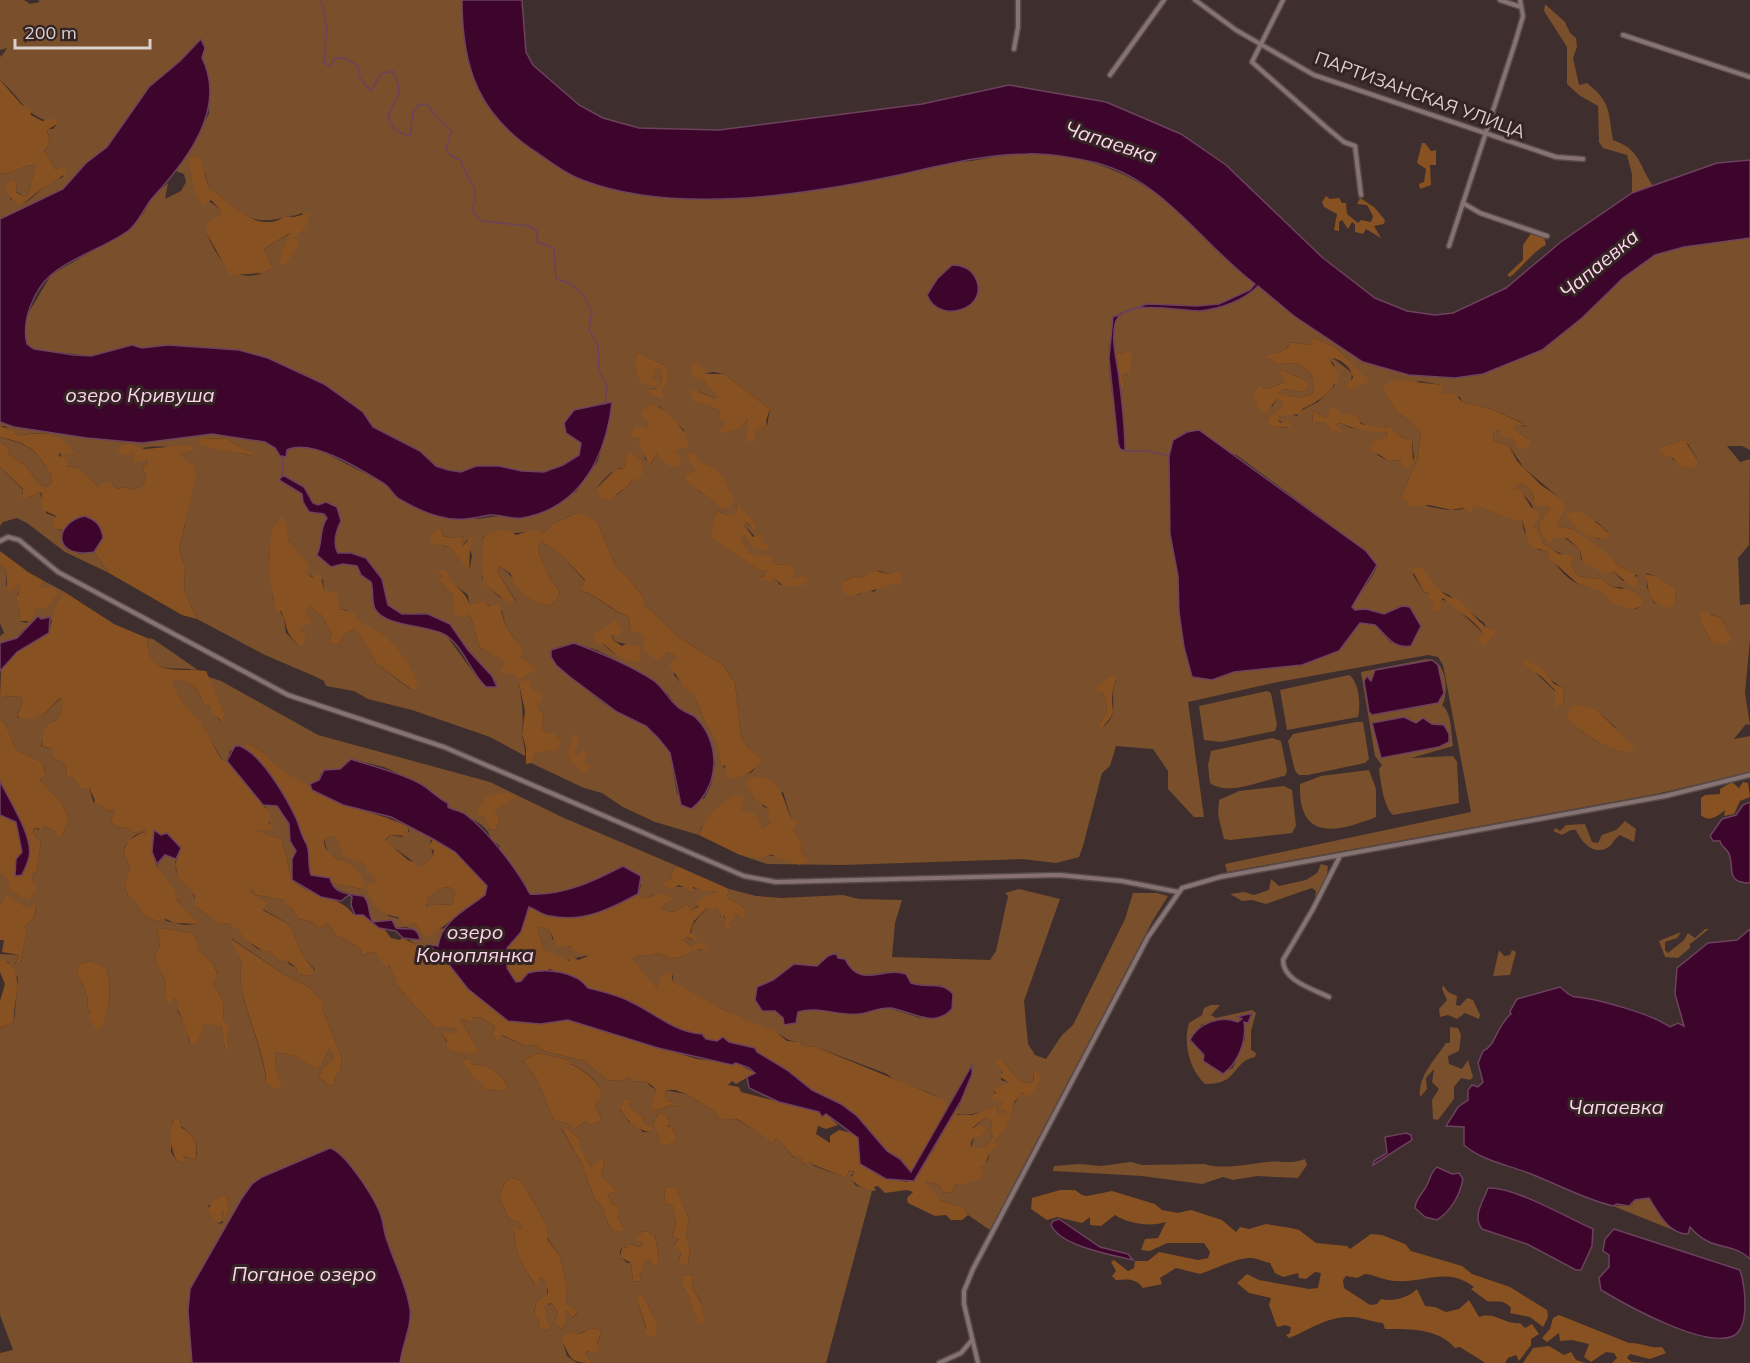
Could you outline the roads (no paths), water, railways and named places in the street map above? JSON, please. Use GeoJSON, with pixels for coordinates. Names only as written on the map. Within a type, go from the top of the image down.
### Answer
{"type":"FeatureCollection","features":[{"type":"Feature","properties":{"kind":"street"},"geometry":{"type":"LineString","coordinates":[[1014,49],[1018,27],[1018,0]]}},
{"type":"Feature","properties":{"kind":"street"},"geometry":{"type":"LineString","coordinates":[[1110,75],[1164,0]]}},
{"type":"Feature","properties":{"kind":"street","name":"ПАРТИЗАНСКАЯ УЛИЦА"},"geometry":{"type":"LineString","coordinates":[[1195,0],[1236,30],[1314,75],[1556,157],[1583,159]]}},
{"type":"Feature","properties":{"kind":"street"},"geometry":{"type":"LineString","coordinates":[[1283,0],[1252,62],[1344,142],[1355,146],[1361,195]]}},
{"type":"Feature","properties":{"kind":"street"},"geometry":{"type":"LineString","coordinates":[[1500,0],[1521,7]]}},
{"type":"Feature","properties":{"kind":"street"},"geometry":{"type":"LineString","coordinates":[[1449,246],[1523,16],[1521,0]]}},
{"type":"Feature","properties":{"kind":"street"},"geometry":{"type":"LineString","coordinates":[[1623,36],[1750,76]]}},
{"type":"Feature","properties":{"kind":"street"},"geometry":{"type":"LineString","coordinates":[[1463,203],[1480,213],[1547,236]]}},
{"type":"Feature","properties":{"kind":"street"},"geometry":{"type":"LineString","coordinates":[[0,541],[8,537],[19,540],[38,558],[58,572],[288,695],[444,747],[744,876],[776,882],[1059,875],[1122,881],[1178,892]]}},
{"type":"Feature","properties":{"kind":"street"},"geometry":{"type":"LineString","coordinates":[[978,1363],[964,1304],[964,1291],[973,1269],[1148,937],[1178,892],[1197,882],[1665,796],[1750,775]]}},
{"type":"Feature","properties":{"kind":"street"},"geometry":{"type":"LineString","coordinates":[[1329,997],[1289,976],[1283,968],[1283,960],[1313,909],[1339,857]]}},
{"type":"Feature","properties":{"kind":"street"},"geometry":{"type":"LineString","coordinates":[[939,1363],[962,1353],[972,1340]]}},
{"type":"Feature","properties":{"kind":"water","name":"Чапаевка"},"geometry":{"type":"Polygon","coordinates":[[[462,0],[522,0],[526,52],[533,65],[579,105],[603,118],[639,128],[719,130],[922,104],[1009,85],[1106,102],[1181,134],[1226,165],[1323,258],[1375,298],[1407,311],[1435,315],[1453,313],[1506,288],[1562,241],[1632,193],[1717,163],[1750,160],[1750,238],[1684,247],[1655,255],[1623,278],[1582,318],[1542,350],[1483,374],[1455,378],[1409,375],[1363,362],[1294,316],[1258,286],[1239,300],[1208,310],[1192,311],[1153,307],[1133,309],[1147,304],[1197,306],[1219,304],[1250,290],[1255,284],[1158,195],[1137,180],[1114,169],[1088,161],[1041,154],[992,156],[853,184],[736,198],[657,197],[620,191],[579,179],[518,139],[488,107],[471,69],[463,25],[462,0]]]}},
{"type":"Feature","properties":{"kind":"water","name":"озеро Кривуша"},"geometry":{"type":"Polygon","coordinates":[[[201,39],[205,48],[202,58],[209,77],[210,95],[207,114],[191,149],[128,231],[79,257],[46,280],[30,306],[26,325],[27,344],[34,349],[91,356],[132,345],[142,348],[168,345],[239,350],[268,358],[324,384],[363,412],[373,427],[420,451],[436,466],[461,472],[476,466],[499,466],[522,471],[544,472],[563,465],[579,455],[581,443],[566,433],[564,423],[574,410],[612,402],[604,442],[587,476],[575,491],[560,503],[543,512],[522,518],[490,515],[454,519],[431,514],[409,504],[363,471],[336,457],[309,448],[297,447],[287,450],[286,457],[280,456],[275,448],[265,442],[212,434],[142,443],[87,438],[14,427],[0,422],[0,219],[63,189],[86,163],[107,147],[149,87],[180,61],[201,39]]]}},
{"type":"Feature","properties":{"kind":"water"},"geometry":{"type":"Polygon","coordinates":[[[952,265],[962,266],[971,271],[978,288],[976,297],[962,309],[942,310],[933,304],[927,295],[937,279],[952,265]]]}},
{"type":"Feature","properties":{"kind":"water"},"geometry":{"type":"Polygon","coordinates":[[[1125,313],[1120,315],[1115,324],[1114,338],[1125,451],[1120,449],[1118,443],[1109,358],[1113,317],[1125,313]]]}},
{"type":"Feature","properties":{"kind":"water"},"geometry":{"type":"Polygon","coordinates":[[[1199,430],[1366,551],[1377,565],[1352,607],[1355,610],[1366,609],[1384,614],[1402,606],[1410,607],[1421,626],[1411,646],[1399,646],[1375,625],[1360,623],[1339,651],[1302,665],[1234,672],[1212,680],[1192,677],[1184,647],[1179,612],[1178,576],[1170,534],[1169,456],[1173,440],[1187,432],[1199,430]]]}},
{"type":"Feature","properties":{"kind":"water"},"geometry":{"type":"Polygon","coordinates":[[[283,475],[304,487],[313,503],[318,505],[326,502],[337,507],[341,521],[335,537],[338,553],[351,553],[366,558],[382,579],[388,605],[402,614],[428,614],[450,624],[468,650],[492,676],[497,687],[486,687],[458,647],[447,636],[430,629],[388,620],[381,615],[374,606],[371,582],[361,575],[357,566],[343,564],[331,567],[317,555],[327,518],[324,514],[309,512],[303,502],[302,494],[279,480],[283,475]]]}},
{"type":"Feature","properties":{"kind":"water"},"geometry":{"type":"Polygon","coordinates":[[[85,516],[98,524],[103,538],[94,552],[80,553],[70,550],[64,545],[62,539],[67,525],[85,516]]]}},
{"type":"Feature","properties":{"kind":"water"},"geometry":{"type":"Polygon","coordinates":[[[38,616],[41,619],[50,617],[49,633],[17,652],[0,671],[0,643],[17,638],[38,616]]]}},
{"type":"Feature","properties":{"kind":"water"},"geometry":{"type":"Polygon","coordinates":[[[574,643],[614,659],[653,680],[681,710],[694,716],[703,726],[713,751],[714,764],[708,789],[691,809],[681,805],[670,753],[659,739],[646,726],[617,712],[556,665],[551,657],[551,650],[574,643]]]}},
{"type":"Feature","properties":{"kind":"water"},"geometry":{"type":"Polygon","coordinates":[[[1432,660],[1438,665],[1444,693],[1438,703],[1372,715],[1369,712],[1364,681],[1367,676],[1371,681],[1375,670],[1432,660]]]}},
{"type":"Feature","properties":{"kind":"water"},"geometry":{"type":"Polygon","coordinates":[[[1404,717],[1416,723],[1423,718],[1432,724],[1444,725],[1449,734],[1449,742],[1439,747],[1381,758],[1372,723],[1404,717]]]}},
{"type":"Feature","properties":{"kind":"water"},"geometry":{"type":"Polygon","coordinates":[[[235,746],[240,746],[257,758],[286,799],[307,847],[311,875],[330,878],[335,888],[343,893],[363,896],[367,901],[373,922],[392,920],[396,928],[417,931],[420,940],[403,938],[396,931],[379,928],[363,915],[355,915],[351,905],[352,897],[349,895],[341,901],[321,897],[292,880],[292,859],[296,851],[290,841],[289,824],[277,806],[263,805],[227,761],[235,746]]]}},
{"type":"Feature","properties":{"kind":"water","name":"озеро Коноплянка"},"geometry":{"type":"Polygon","coordinates":[[[351,759],[421,784],[448,803],[448,807],[465,814],[501,851],[530,894],[566,890],[590,882],[623,866],[641,876],[638,894],[596,913],[562,918],[547,915],[529,907],[521,932],[507,948],[507,968],[516,982],[521,981],[528,973],[552,971],[568,974],[583,982],[588,988],[627,1000],[683,1030],[702,1034],[706,1039],[717,1041],[723,1037],[729,1042],[755,1048],[757,1052],[787,1070],[812,1090],[841,1104],[857,1116],[887,1151],[900,1159],[911,1172],[972,1065],[972,1074],[961,1101],[914,1181],[886,1179],[860,1164],[858,1138],[826,1114],[822,1117],[819,1112],[779,1102],[749,1088],[747,1077],[755,1073],[749,1068],[736,1063],[732,1065],[658,1048],[568,1020],[540,1024],[508,1021],[468,989],[447,962],[429,945],[438,946],[444,929],[485,895],[487,886],[455,852],[433,839],[391,817],[343,805],[312,790],[310,784],[319,780],[324,770],[340,769],[351,759]]]}},
{"type":"Feature","properties":{"kind":"water"},"geometry":{"type":"Polygon","coordinates":[[[0,781],[28,840],[29,857],[22,875],[15,876],[16,859],[22,852],[16,822],[0,815],[0,781]]]}},
{"type":"Feature","properties":{"kind":"water"},"geometry":{"type":"Polygon","coordinates":[[[1750,802],[1750,883],[1736,880],[1733,877],[1728,852],[1720,841],[1713,841],[1710,836],[1722,819],[1736,815],[1743,805],[1750,802]]]}},
{"type":"Feature","properties":{"kind":"water"},"geometry":{"type":"Polygon","coordinates":[[[154,830],[161,835],[167,833],[181,848],[176,859],[165,855],[157,864],[152,852],[154,830]]]}},
{"type":"Feature","properties":{"kind":"water","name":"Чапаевка"},"geometry":{"type":"Polygon","coordinates":[[[1750,929],[1750,1259],[1736,1250],[1706,1240],[1690,1227],[1688,1234],[1675,1230],[1664,1221],[1649,1198],[1635,1200],[1629,1206],[1617,1204],[1613,1206],[1592,1200],[1479,1155],[1464,1145],[1464,1127],[1446,1126],[1458,1107],[1468,1100],[1468,1090],[1472,1085],[1478,1087],[1483,1082],[1478,1063],[1483,1051],[1491,1045],[1502,1024],[1511,1014],[1510,1011],[1517,999],[1560,987],[1574,997],[1624,1008],[1651,1017],[1670,1027],[1678,1023],[1684,1026],[1675,994],[1677,968],[1708,943],[1737,940],[1750,929]]]}},
{"type":"Feature","properties":{"kind":"water"},"geometry":{"type":"Polygon","coordinates":[[[836,953],[838,958],[845,959],[858,973],[873,975],[897,972],[906,974],[911,983],[917,985],[944,987],[953,994],[952,1009],[945,1015],[930,1019],[891,1008],[851,1014],[806,1010],[798,1012],[796,1023],[784,1025],[783,1018],[775,1011],[762,1011],[755,1000],[757,987],[773,980],[794,964],[817,966],[828,956],[836,953]]]}},
{"type":"Feature","properties":{"kind":"water"},"geometry":{"type":"Polygon","coordinates":[[[1252,1013],[1248,1023],[1244,1022],[1243,1044],[1237,1058],[1223,1074],[1203,1061],[1204,1055],[1190,1040],[1198,1029],[1217,1020],[1238,1022],[1242,1019],[1237,1017],[1252,1013]]]}},
{"type":"Feature","properties":{"kind":"water"},"geometry":{"type":"Polygon","coordinates":[[[1406,1133],[1411,1135],[1412,1140],[1373,1165],[1374,1161],[1387,1153],[1385,1137],[1406,1133]]]}},
{"type":"Feature","properties":{"kind":"water","name":"Поганое озеро"},"geometry":{"type":"Polygon","coordinates":[[[330,1148],[352,1167],[373,1199],[381,1216],[406,1292],[410,1316],[400,1363],[192,1363],[188,1311],[190,1289],[242,1198],[252,1184],[262,1177],[330,1148]]]}},
{"type":"Feature","properties":{"kind":"water"},"geometry":{"type":"Polygon","coordinates":[[[1437,1167],[1452,1174],[1459,1173],[1463,1179],[1454,1202],[1437,1220],[1425,1217],[1415,1208],[1418,1198],[1437,1167]]]}},
{"type":"Feature","properties":{"kind":"water"},"geometry":{"type":"Polygon","coordinates":[[[1488,1188],[1526,1197],[1593,1229],[1592,1246],[1581,1270],[1576,1270],[1527,1244],[1482,1229],[1478,1214],[1488,1188]]]}},
{"type":"Feature","properties":{"kind":"water"},"geometry":{"type":"Polygon","coordinates":[[[1059,1219],[1100,1247],[1128,1254],[1133,1260],[1100,1252],[1065,1239],[1051,1225],[1053,1221],[1059,1219]]]}},
{"type":"Feature","properties":{"kind":"water"},"geometry":{"type":"Polygon","coordinates":[[[1614,1229],[1740,1270],[1745,1304],[1740,1330],[1735,1335],[1723,1338],[1706,1337],[1687,1332],[1647,1315],[1601,1290],[1599,1278],[1609,1267],[1609,1255],[1603,1251],[1605,1239],[1614,1229]]]}},
{"type":"Feature","properties":{"kind":"waterway"},"geometry":{"type":"LineString","coordinates":[[321,0],[327,28],[324,63],[330,66],[335,58],[344,58],[358,66],[359,77],[371,91],[381,74],[393,71],[399,86],[398,96],[388,117],[393,128],[410,136],[413,112],[418,105],[427,104],[436,117],[452,131],[446,148],[450,155],[461,160],[472,183],[475,193],[472,211],[482,221],[529,226],[537,231],[537,242],[554,248],[556,279],[570,283],[584,296],[592,312],[589,329],[598,345],[599,371],[607,386],[605,404]]}},
{"type":"Feature","properties":{"kind":"waterway"},"geometry":{"type":"LineString","coordinates":[[1125,451],[1148,451],[1169,456]]}},
{"type":"Feature","properties":{"kind":"waterway"},"geometry":{"type":"LineString","coordinates":[[282,476],[283,456]]}}]}
